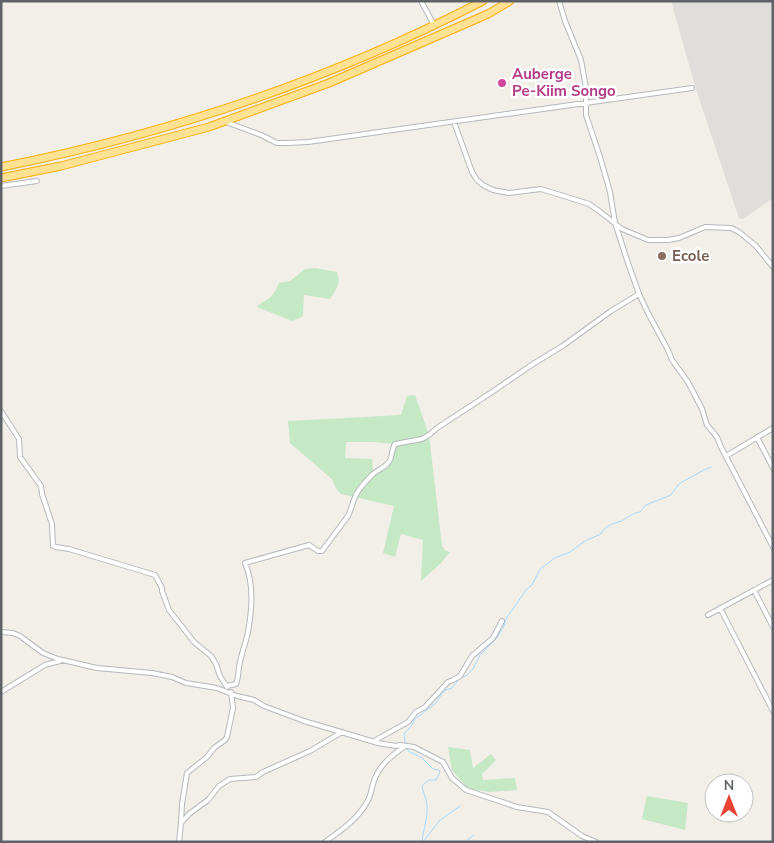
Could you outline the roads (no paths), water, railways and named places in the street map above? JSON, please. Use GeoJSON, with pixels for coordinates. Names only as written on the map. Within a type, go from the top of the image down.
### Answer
{"type":"FeatureCollection","features":[{"type":"Feature","properties":{"kind":"highway"},"geometry":{"type":"LineString","coordinates":[[1,167],[120,140],[215,112],[338,68],[483,1]]}},
{"type":"Feature","properties":{"kind":"highway"},"geometry":{"type":"LineString","coordinates":[[1,178],[98,157],[224,122],[329,83],[488,14],[510,1]]}},
{"type":"Feature","properties":{"kind":"street"},"geometry":{"type":"LineString","coordinates":[[421,1],[434,25]]}},
{"type":"Feature","properties":{"kind":"street"},"geometry":{"type":"LineString","coordinates":[[559,1],[581,60],[586,88],[586,115],[610,192],[615,223],[639,294],[672,360],[688,382],[702,409],[707,425],[717,437],[720,447],[773,547]]}},
{"type":"Feature","properties":{"kind":"street"},"geometry":{"type":"LineString","coordinates":[[224,122],[261,135],[276,143],[287,143],[454,122],[692,88]]}},
{"type":"Feature","properties":{"kind":"street"},"geometry":{"type":"LineString","coordinates":[[454,122],[472,172],[483,186],[509,192],[547,190],[589,204],[622,229],[648,240],[679,238],[705,227],[731,228],[756,246],[773,267]]}},
{"type":"Feature","properties":{"kind":"street"},"geometry":{"type":"LineString","coordinates":[[1,186],[37,181]]}},
{"type":"Feature","properties":{"kind":"street"},"geometry":{"type":"LineString","coordinates":[[227,686],[236,684],[238,679],[239,665],[248,632],[251,590],[250,573],[245,563],[309,545],[322,550],[348,516],[355,496],[374,473],[388,464],[395,444],[429,436],[437,428],[639,294]]}},
{"type":"Feature","properties":{"kind":"street"},"geometry":{"type":"LineString","coordinates":[[1,411],[18,439],[20,457],[41,486],[52,524],[53,546],[69,549],[155,576],[162,588],[169,610],[194,642],[211,656],[220,676],[232,694],[233,708],[227,737],[187,774],[180,823],[180,842]]}},
{"type":"Feature","properties":{"kind":"street"},"geometry":{"type":"LineString","coordinates":[[726,456],[773,428]]}},
{"type":"Feature","properties":{"kind":"street"},"geometry":{"type":"LineString","coordinates":[[757,437],[773,468]]}},
{"type":"Feature","properties":{"kind":"street"},"geometry":{"type":"LineString","coordinates":[[708,615],[773,580]]}},
{"type":"Feature","properties":{"kind":"street"},"geometry":{"type":"LineString","coordinates":[[754,590],[772,624]]}},
{"type":"Feature","properties":{"kind":"street"},"geometry":{"type":"LineString","coordinates":[[720,608],[771,703],[773,711]]}},
{"type":"Feature","properties":{"kind":"street"},"geometry":{"type":"LineString","coordinates":[[374,742],[408,722],[448,682],[460,676],[472,656],[493,638],[502,621]]}},
{"type":"Feature","properties":{"kind":"street"},"geometry":{"type":"LineString","coordinates":[[1,632],[20,636],[43,653],[62,660],[97,668],[152,673],[172,677],[186,683],[217,688],[254,700],[264,706],[304,721],[374,742],[414,747],[444,762],[452,778],[466,790],[510,804],[548,812],[582,836],[596,842]]}},
{"type":"Feature","properties":{"kind":"street"},"geometry":{"type":"LineString","coordinates":[[1,692],[44,665],[62,660]]}},
{"type":"Feature","properties":{"kind":"street"},"geometry":{"type":"LineString","coordinates":[[180,823],[208,800],[219,786],[230,779],[256,777],[310,751],[342,732]]}},
{"type":"Feature","properties":{"kind":"street"},"geometry":{"type":"LineString","coordinates":[[325,842],[341,831],[360,813],[367,802],[373,782],[383,764],[405,746]]}},
{"type":"Feature","properties":{"kind":"waterway"},"geometry":{"type":"LineString","coordinates":[[405,743],[404,734],[415,719],[436,703],[443,692],[452,688],[461,677],[466,676],[473,669],[480,655],[497,638],[507,617],[526,590],[532,585],[540,569],[555,558],[570,552],[585,541],[601,534],[610,525],[640,512],[646,505],[671,495],[682,482],[711,467]]}},
{"type":"Feature","properties":{"kind":"waterway"},"geometry":{"type":"LineString","coordinates":[[406,747],[408,751],[422,758],[433,769],[440,772],[436,780],[429,780],[422,786],[427,810],[422,842]]}},
{"type":"Feature","properties":{"kind":"waterway"},"geometry":{"type":"LineString","coordinates":[[423,842],[439,821],[460,806]]}},
{"type":"Feature","properties":{"kind":"waterway"},"geometry":{"type":"LineString","coordinates":[[465,842],[474,835]]}},
{"type":"Feature","properties":{"kind":"place","name":"Auberge Pe-Kiim Songo"},"geometry":{"type":"Point","coordinates":[502,83]}},
{"type":"Feature","properties":{"kind":"place","name":"Ecole"},"geometry":{"type":"Point","coordinates":[662,256]}}]}
